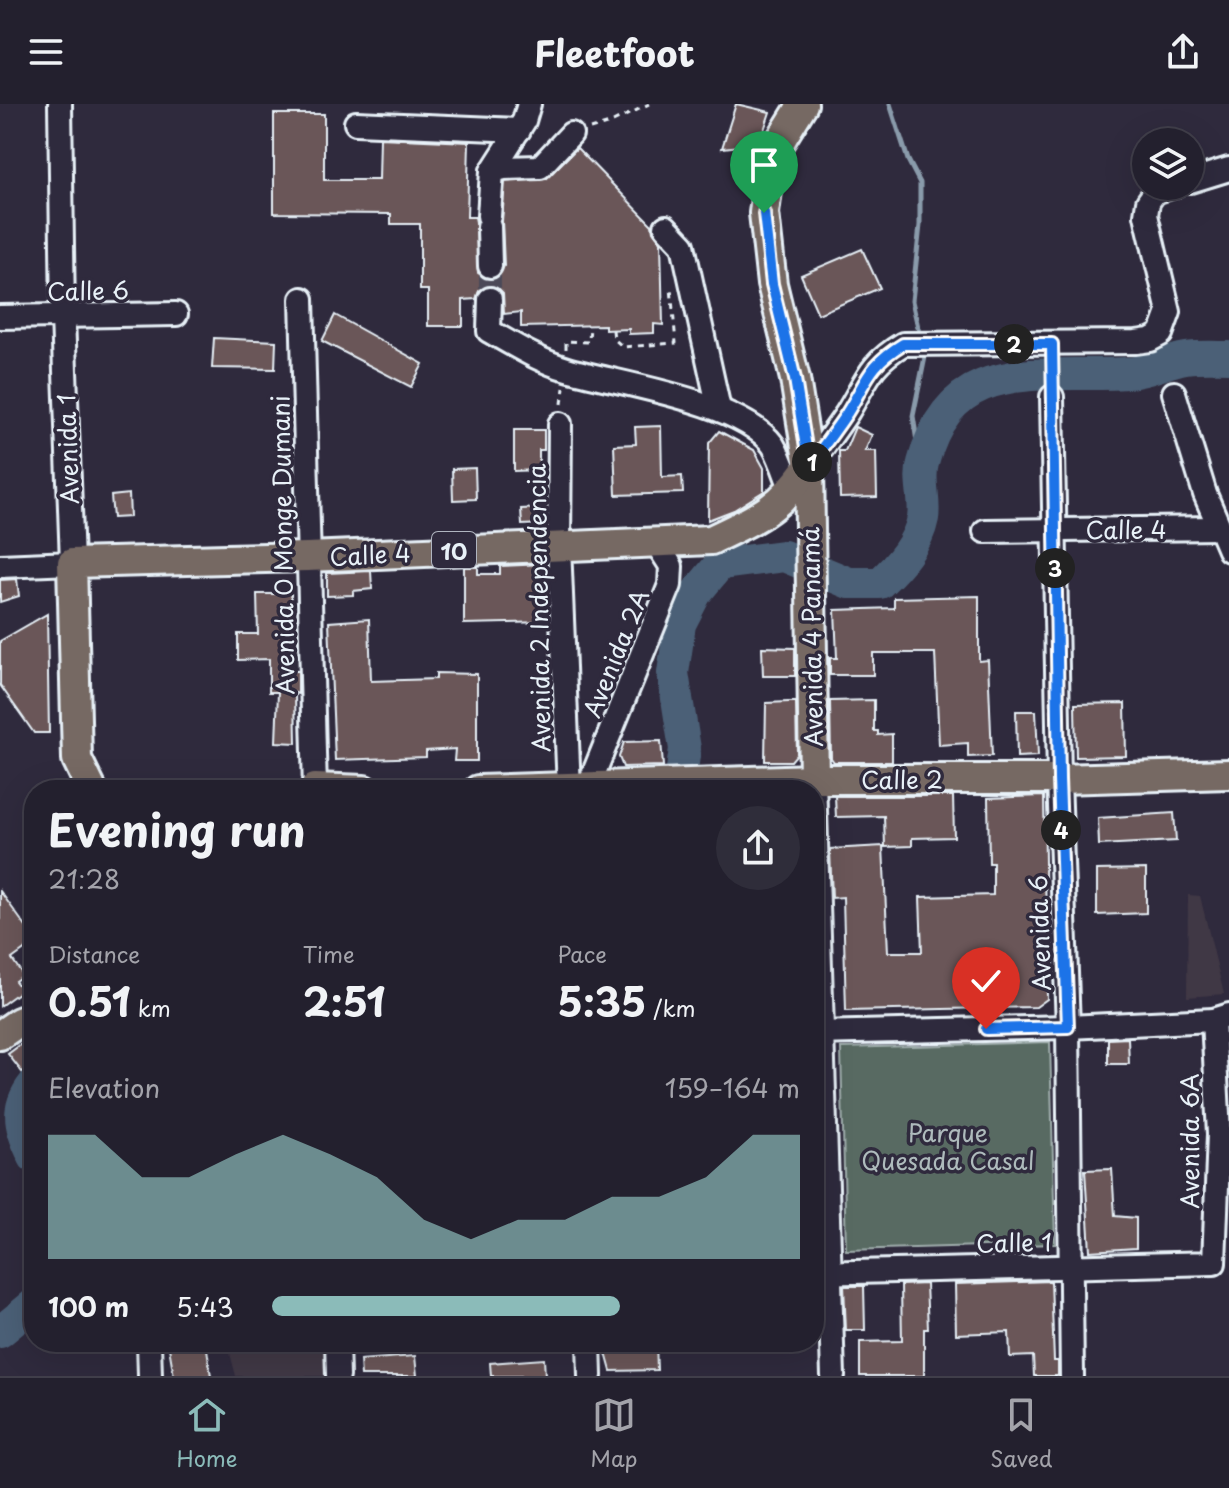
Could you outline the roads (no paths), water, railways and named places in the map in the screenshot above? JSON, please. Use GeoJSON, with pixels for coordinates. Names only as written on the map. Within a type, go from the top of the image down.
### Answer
{"type":"FeatureCollection","features":[{"type":"Feature","properties":{"kind":"main road","name":"Avenida 4 Panamá"},"geometry":{"type":"LineString","coordinates":[[803,104],[772,154],[764,213],[772,284],[795,379],[809,466],[814,779]]}},
{"type":"Feature","properties":{"kind":"main road","name":"Calle 4"},"geometry":{"type":"LineString","coordinates":[[72,563],[307,557],[711,540],[765,515],[792,491],[809,466]]}},
{"type":"Feature","properties":{"kind":"main road","name":"Avenida 1"},"geometry":{"type":"LineString","coordinates":[[72,563],[77,759],[87,780]]}},
{"type":"Feature","properties":{"kind":"main road","name":"Calle 2"},"geometry":{"type":"LineString","coordinates":[[799,780],[1059,779],[1229,774]]}},
{"type":"Feature","properties":{"kind":"main road"},"geometry":{"type":"LineString","coordinates":[[0,1035],[24,1020]]}},
{"type":"Feature","properties":{"kind":"street","name":"Avenida 1"},"geometry":{"type":"LineString","coordinates":[[60,104],[63,316],[72,563]]}},
{"type":"Feature","properties":{"kind":"street"},"geometry":{"type":"LineString","coordinates":[[490,266],[492,171],[519,130],[529,104]]}},
{"type":"Feature","properties":{"kind":"street"},"geometry":{"type":"LineString","coordinates":[[356,123],[519,130]]}},
{"type":"Feature","properties":{"kind":"street"},"geometry":{"type":"LineString","coordinates":[[492,171],[540,167],[571,134]]}},
{"type":"Feature","properties":{"kind":"street"},"geometry":{"type":"LineString","coordinates":[[1204,177],[1229,169]]}},
{"type":"Feature","properties":{"kind":"street"},"geometry":{"type":"LineString","coordinates":[[809,466],[848,411],[869,372],[903,344],[1052,344],[1150,340],[1161,334],[1169,312],[1146,215],[1149,200]]}},
{"type":"Feature","properties":{"kind":"street"},"geometry":{"type":"LineString","coordinates":[[666,227],[683,245],[719,409]]}},
{"type":"Feature","properties":{"kind":"street","name":"Avenida 0 Monge Dumani"},"geometry":{"type":"LineString","coordinates":[[302,299],[315,780]]}},
{"type":"Feature","properties":{"kind":"street"},"geometry":{"type":"LineString","coordinates":[[490,299],[489,331],[543,360],[565,369],[719,409],[748,425],[772,444],[792,491]]}},
{"type":"Feature","properties":{"kind":"street","name":"Calle 6"},"geometry":{"type":"LineString","coordinates":[[0,317],[176,314]]}},
{"type":"Feature","properties":{"kind":"street"},"geometry":{"type":"LineString","coordinates":[[1174,393],[1205,494],[1229,550]]}},
{"type":"Feature","properties":{"kind":"street","name":"Avenida 6"},"geometry":{"type":"LineString","coordinates":[[1052,397],[1059,779],[1068,1027],[1072,1376]]}},
{"type":"Feature","properties":{"kind":"street","name":"Avenida 2 Independencia"},"geometry":{"type":"LineString","coordinates":[[560,424],[559,545],[575,780]]}},
{"type":"Feature","properties":{"kind":"street"},"geometry":{"type":"LineString","coordinates":[[1205,494],[1229,493]]}},
{"type":"Feature","properties":{"kind":"street","name":"Calle 4"},"geometry":{"type":"LineString","coordinates":[[985,531],[1218,528]]}},
{"type":"Feature","properties":{"kind":"street","name":"Avenida 2A"},"geometry":{"type":"LineString","coordinates":[[578,780],[670,585],[671,566],[655,541]]}},
{"type":"Feature","properties":{"kind":"street","name":"Calle 4"},"geometry":{"type":"LineString","coordinates":[[0,566],[72,563]]}},
{"type":"Feature","properties":{"kind":"street"},"geometry":{"type":"LineString","coordinates":[[824,1033],[1068,1027],[1221,1018]]}},
{"type":"Feature","properties":{"kind":"street","name":"Avenida 6A"},"geometry":{"type":"LineString","coordinates":[[1214,1263],[1221,1018]]}},
{"type":"Feature","properties":{"kind":"street","name":"Calle 1"},"geometry":{"type":"LineString","coordinates":[[824,1272],[1214,1263]]}},
{"type":"Feature","properties":{"kind":"street","name":"Avenida 4 Panamá"},"geometry":{"type":"LineString","coordinates":[[824,1291],[833,1376]]}},
{"type":"Feature","properties":{"kind":"street"},"geometry":{"type":"LineString","coordinates":[[149,1352],[150,1376]]}},
{"type":"Feature","properties":{"kind":"street"},"geometry":{"type":"LineString","coordinates":[[337,1352],[338,1376]]}},
{"type":"Feature","properties":{"kind":"street"},"geometry":{"type":"LineString","coordinates":[[589,1352],[590,1376]]}},
{"type":"Feature","properties":{"kind":"waterway"},"geometry":{"type":"LineString","coordinates":[[890,104],[908,160],[920,183],[920,225],[912,301],[920,336]]}},
{"type":"Feature","properties":{"kind":"waterway"},"geometry":{"type":"LineString","coordinates":[[921,467],[913,416],[925,357],[923,350]]}},
{"type":"Feature","properties":{"kind":"waterway"},"geometry":{"type":"LineString","coordinates":[[680,780],[685,749],[673,673],[680,624],[696,593],[720,564],[784,556],[849,583],[880,583],[907,554],[917,537],[924,511],[923,463],[936,428],[955,403],[977,388],[1002,379],[1031,375],[1127,373],[1186,358],[1229,357]]}},
{"type":"Feature","properties":{"kind":"waterway"},"geometry":{"type":"LineString","coordinates":[[24,1100],[21,1111],[24,1131]]}},
{"type":"Feature","properties":{"kind":"waterway"},"geometry":{"type":"LineString","coordinates":[[0,1332],[24,1312]]}},
{"type":"Feature","properties":{"kind":"tunnel"},"geometry":{"type":"LineString","coordinates":[[490,266],[490,299]]}},
{"type":"Feature","properties":{"kind":"park label","name":"Parque Quesada Casal"},"geometry":{"type":"Point","coordinates":[948,1146]}}]}
